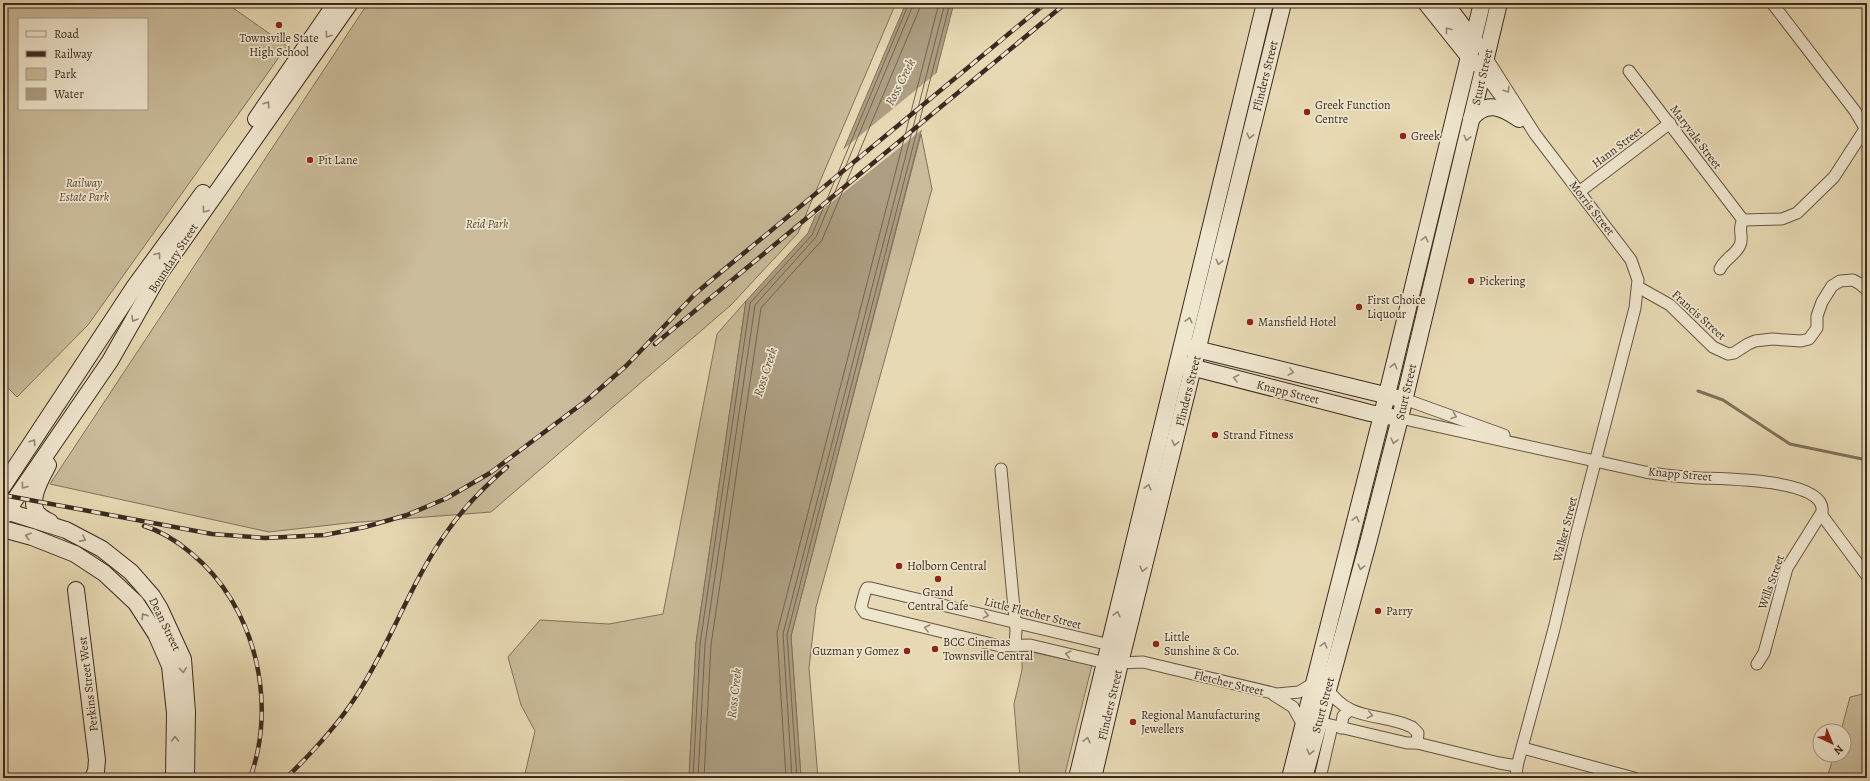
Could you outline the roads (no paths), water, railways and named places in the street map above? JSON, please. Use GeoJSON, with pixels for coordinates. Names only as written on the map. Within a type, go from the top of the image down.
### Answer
{"type":"FeatureCollection","features":[{"type":"Feature","properties":{"kind":"main road","name":"Boundary Street"},"geometry":{"type":"LineString","coordinates":[[3,486],[135,286],[249,129],[336,3]]}},
{"type":"Feature","properties":{"kind":"main road","name":"Boundary Street"},"geometry":{"type":"LineString","coordinates":[[4,513],[110,361],[160,273],[350,3]]}},
{"type":"Feature","properties":{"kind":"main road","name":"Flinders Street"},"geometry":{"type":"LineString","coordinates":[[1093,778],[1114,655],[1178,364],[1265,3]]}},
{"type":"Feature","properties":{"kind":"main road","name":"Flinders Street"},"geometry":{"type":"LineString","coordinates":[[1077,778],[1114,655],[1194,367],[1283,3]]}},
{"type":"Feature","properties":{"kind":"main road","name":"Morris Street"},"geometry":{"type":"LineString","coordinates":[[1426,3],[1482,73]]}},
{"type":"Feature","properties":{"kind":"main road"},"geometry":{"type":"LineString","coordinates":[[1446,3],[1464,11],[1479,3]]}},
{"type":"Feature","properties":{"kind":"main road","name":"Morris Street"},"geometry":{"type":"LineString","coordinates":[[1446,3],[1486,57]]}},
{"type":"Feature","properties":{"kind":"main road","name":"Sturt Street"},"geometry":{"type":"LineString","coordinates":[[1304,778],[1324,725],[1321,685],[1331,620],[1470,58],[1482,3]]}},
{"type":"Feature","properties":{"kind":"main road","name":"Sturt Street"},"geometry":{"type":"LineString","coordinates":[[1321,685],[1346,624],[1400,418],[1499,3]]}},
{"type":"Feature","properties":{"kind":"main road"},"geometry":{"type":"LineString","coordinates":[[1472,119],[1480,110],[1489,107],[1505,110],[1519,119]]}},
{"type":"Feature","properties":{"kind":"main road","name":"Knapp Street"},"geometry":{"type":"LineString","coordinates":[[1182,346],[1404,399]]}},
{"type":"Feature","properties":{"kind":"main road","name":"Knapp Street"},"geometry":{"type":"LineString","coordinates":[[1178,364],[1347,407],[1400,418]]}},
{"type":"Feature","properties":{"kind":"main road"},"geometry":{"type":"LineString","coordinates":[[1347,407],[1352,387]]}},
{"type":"Feature","properties":{"kind":"main road"},"geometry":{"type":"LineString","coordinates":[[58,527],[38,514],[35,504],[36,492],[39,482],[84,399]]}},
{"type":"Feature","properties":{"kind":"main road","name":"Dean Street"},"geometry":{"type":"LineString","coordinates":[[4,513],[58,527],[102,549],[143,584],[160,609],[182,659],[187,712],[186,778]]}},
{"type":"Feature","properties":{"kind":"main road","name":"Dean Street"},"geometry":{"type":"LineString","coordinates":[[3,530],[32,537],[75,554],[104,573],[136,603],[156,634],[170,666],[175,713],[174,778]]}},
{"type":"Feature","properties":{"kind":"main road","name":"Perkins Street West"},"geometry":{"type":"LineString","coordinates":[[76,590],[97,760],[93,778]]}},
{"type":"Feature","properties":{"kind":"main road"},"geometry":{"type":"LineString","coordinates":[[1331,620],[1346,624]]}},
{"type":"Feature","properties":{"kind":"main road","name":"Sturt Street"},"geometry":{"type":"LineString","coordinates":[[1290,778],[1324,725]]}},
{"type":"Feature","properties":{"kind":"street"},"geometry":{"type":"LineString","coordinates":[[1720,269],[1724,262],[1740,245],[1740,228],[1743,220],[1782,219],[1797,213],[1834,177],[1866,127],[1772,3]]}},
{"type":"Feature","properties":{"kind":"street","name":"Morris Street"},"geometry":{"type":"LineString","coordinates":[[1486,57],[1536,134],[1631,260],[1637,274],[1638,286]]}},
{"type":"Feature","properties":{"kind":"street","name":"Maryvale Street"},"geometry":{"type":"LineString","coordinates":[[1629,71],[1743,220]]}},
{"type":"Feature","properties":{"kind":"street","name":"Morris Street"},"geometry":{"type":"LineString","coordinates":[[1482,73],[1519,119],[1536,134]]}},
{"type":"Feature","properties":{"kind":"street","name":"Hann Street"},"geometry":{"type":"LineString","coordinates":[[1579,192],[1670,124]]}},
{"type":"Feature","properties":{"kind":"street","name":"Francis Street"},"geometry":{"type":"LineString","coordinates":[[1638,286],[1670,305],[1713,347],[1728,354],[1734,353],[1755,341],[1772,339],[1801,341],[1809,339],[1817,328],[1817,316],[1822,302],[1832,286],[1848,280],[1860,284],[1867,290]]}},
{"type":"Feature","properties":{"kind":"street","name":"Walker Street"},"geometry":{"type":"LineString","coordinates":[[1516,778],[1577,532],[1635,308],[1638,286]]}},
{"type":"Feature","properties":{"kind":"street","name":"Knapp Street"},"geometry":{"type":"LineString","coordinates":[[1404,399],[1479,425],[1526,445]]}},
{"type":"Feature","properties":{"kind":"street"},"geometry":{"type":"LineString","coordinates":[[1436,426],[1438,411]]}},
{"type":"Feature","properties":{"kind":"street","name":"Knapp Street"},"geometry":{"type":"LineString","coordinates":[[1400,418],[1654,473],[1699,478],[1731,478],[1788,486],[1804,491],[1818,500],[1822,506],[1821,514]]}},
{"type":"Feature","properties":{"kind":"street"},"geometry":{"type":"LineString","coordinates":[[1001,469],[1015,646]]}},
{"type":"Feature","properties":{"kind":"street"},"geometry":{"type":"LineString","coordinates":[[1821,514],[1867,576]]}},
{"type":"Feature","properties":{"kind":"street","name":"Wills Street"},"geometry":{"type":"LineString","coordinates":[[1757,664],[1766,646],[1776,602],[1787,568],[1821,514]]}},
{"type":"Feature","properties":{"kind":"street"},"geometry":{"type":"LineString","coordinates":[[1854,559],[1867,564]]}},
{"type":"Feature","properties":{"kind":"street","name":"Little Fletcher Street"},"geometry":{"type":"LineString","coordinates":[[871,588],[1014,622],[1114,655],[1030,645],[1000,646],[873,615],[864,612],[861,608],[866,590],[871,588]]}},
{"type":"Feature","properties":{"kind":"street","name":"Fletcher Street"},"geometry":{"type":"LineString","coordinates":[[1114,655],[1271,694],[1293,693],[1321,685]]}},
{"type":"Feature","properties":{"kind":"street"},"geometry":{"type":"LineString","coordinates":[[1321,685],[1340,704],[1350,710],[1412,727],[1418,733],[1417,743]]}},
{"type":"Feature","properties":{"kind":"street"},"geometry":{"type":"LineString","coordinates":[[1271,694],[1324,725],[1407,743],[1417,743],[1492,762],[1518,766]]}},
{"type":"Feature","properties":{"kind":"street"},"geometry":{"type":"LineString","coordinates":[[1324,725],[1343,716],[1350,710]]}},
{"type":"Feature","properties":{"kind":"street"},"geometry":{"type":"LineString","coordinates":[[1320,778],[1324,725]]}},
{"type":"Feature","properties":{"kind":"street"},"geometry":{"type":"LineString","coordinates":[[1523,748],[1634,778]]}},
{"type":"Feature","properties":{"kind":"water","name":"Ross Creek"},"geometry":{"type":"Polygon","coordinates":[[[906,3],[954,3],[791,636],[801,778],[689,778],[696,643],[746,301],[808,233],[906,3]]]}},
{"type":"Feature","properties":{"kind":"waterway"},"geometry":{"type":"LineString","coordinates":[[1698,391],[1723,400],[1790,444],[1867,460]]}},
{"type":"Feature","properties":{"kind":"railway"},"geometry":{"type":"LineString","coordinates":[[3,495],[212,534],[265,538],[325,535],[365,527],[407,515],[447,498],[490,473],[587,400],[626,366],[695,294],[1046,3]]}},
{"type":"Feature","properties":{"kind":"railway"},"geometry":{"type":"LineString","coordinates":[[655,344],[1066,3]]}},
{"type":"Feature","properties":{"kind":"railway"},"geometry":{"type":"LineString","coordinates":[[286,778],[328,734],[355,698],[374,666],[423,570],[446,533],[474,498],[507,467]]}},
{"type":"Feature","properties":{"kind":"railway"},"geometry":{"type":"LineString","coordinates":[[144,526],[169,537],[181,545],[213,574],[231,599],[245,627],[255,656],[261,687],[262,718],[258,749],[250,778]]}},
{"type":"Feature","properties":{"kind":"place","name":"Townsville State High School"},"geometry":{"type":"Point","coordinates":[279,25]}},
{"type":"Feature","properties":{"kind":"place","name":"Greek Function Centre"},"geometry":{"type":"Point","coordinates":[1307,112]}},
{"type":"Feature","properties":{"kind":"place","name":"Greek"},"geometry":{"type":"Point","coordinates":[1403,136]}},
{"type":"Feature","properties":{"kind":"place","name":"Pit Lane"},"geometry":{"type":"Point","coordinates":[310,160]}},
{"type":"Feature","properties":{"kind":"place","name":"Pickering"},"geometry":{"type":"Point","coordinates":[1471,281]}},
{"type":"Feature","properties":{"kind":"place","name":"First Choice Liquour"},"geometry":{"type":"Point","coordinates":[1359,307]}},
{"type":"Feature","properties":{"kind":"place","name":"Mansfield Hotel"},"geometry":{"type":"Point","coordinates":[1250,322]}},
{"type":"Feature","properties":{"kind":"place","name":"Strand Fitness"},"geometry":{"type":"Point","coordinates":[1215,435]}},
{"type":"Feature","properties":{"kind":"place","name":"Holborn Central"},"geometry":{"type":"Point","coordinates":[899,566]}},
{"type":"Feature","properties":{"kind":"place","name":"Grand Central Cafe"},"geometry":{"type":"Point","coordinates":[938,579]}},
{"type":"Feature","properties":{"kind":"place","name":"Parry"},"geometry":{"type":"Point","coordinates":[1378,611]}},
{"type":"Feature","properties":{"kind":"place","name":"Little Sunshine & Co."},"geometry":{"type":"Point","coordinates":[1156,644]}},
{"type":"Feature","properties":{"kind":"place","name":"BCC Cinemas Townsville Central"},"geometry":{"type":"Point","coordinates":[935,649]}},
{"type":"Feature","properties":{"kind":"place","name":"Guzman y Gomez"},"geometry":{"type":"Point","coordinates":[907,651]}},
{"type":"Feature","properties":{"kind":"place","name":"Regional Manufacturing Jewellers"},"geometry":{"type":"Point","coordinates":[1133,722]}},
{"type":"Feature","properties":{"kind":"park label","name":"Railway Estate Park"},"geometry":{"type":"Point","coordinates":[84,190]}},
{"type":"Feature","properties":{"kind":"park label","name":"Reid Park"},"geometry":{"type":"Point","coordinates":[487,224]}}]}
